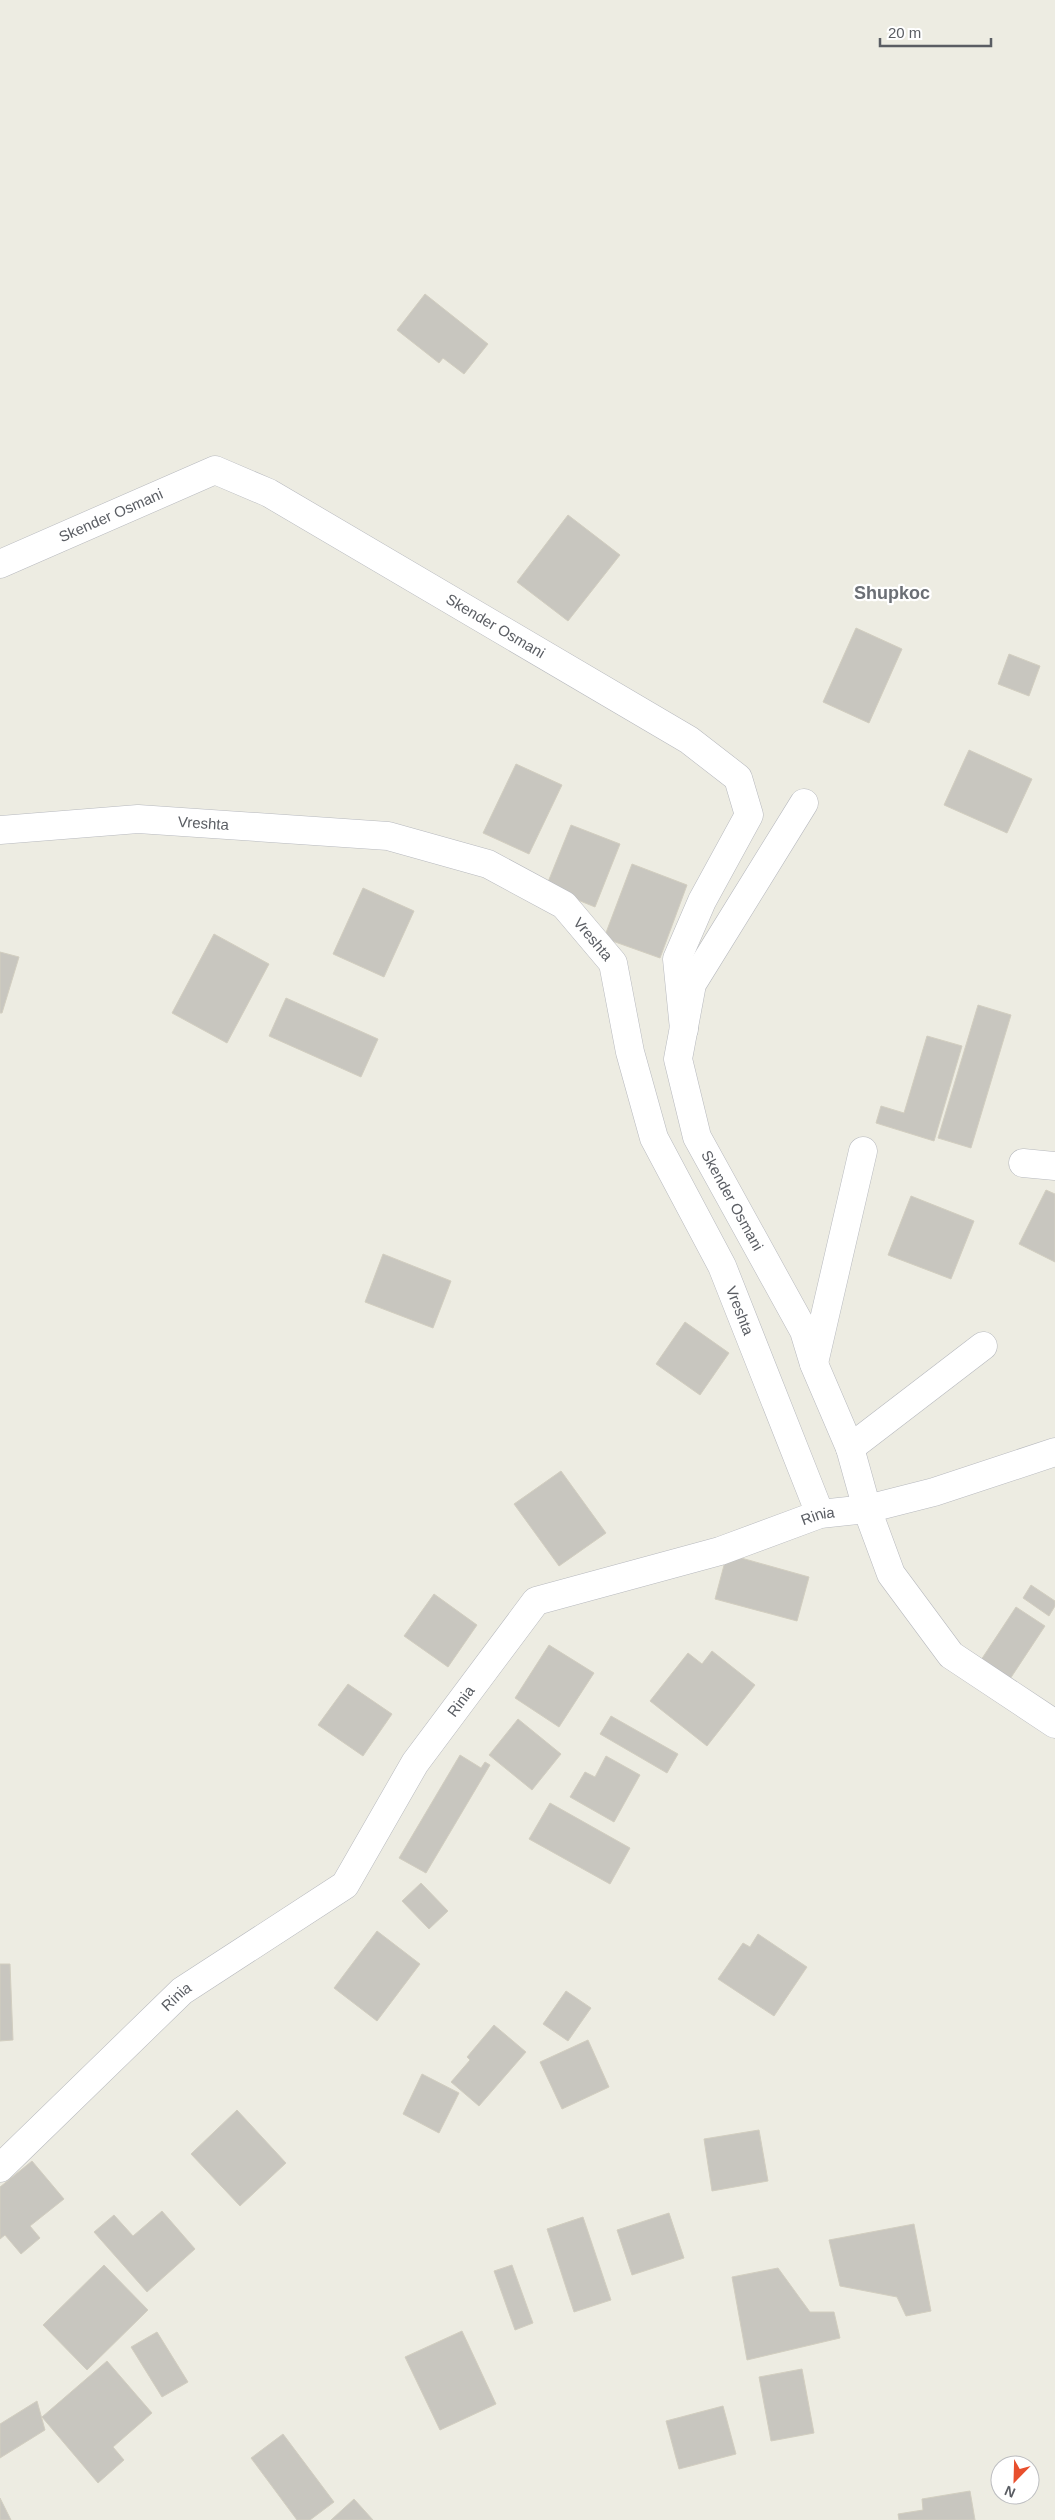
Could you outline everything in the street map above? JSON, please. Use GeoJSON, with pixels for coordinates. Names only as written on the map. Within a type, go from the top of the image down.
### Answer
{"type":"FeatureCollection","features":[{"type":"Feature","properties":{"kind":"street","name":"Skender Osmani"},"geometry":{"type":"LineString","coordinates":[[0,564],[214,470],[270,493],[689,740],[738,778],[749,815],[702,901],[677,959],[684,1029]]}},
{"type":"Feature","properties":{"kind":"street","name":"Skender Osmani"},"geometry":{"type":"LineString","coordinates":[[804,803],[692,984],[678,1059],[697,1137],[804,1331],[814,1364],[850,1448],[867,1509],[892,1574],[951,1655],[1055,1724]]}},
{"type":"Feature","properties":{"kind":"street","name":"Vreshta"},"geometry":{"type":"LineString","coordinates":[[0,830],[138,819],[388,836],[488,864],[564,905],[613,963],[630,1052],[654,1138],[722,1266],[820,1514]]}},
{"type":"Feature","properties":{"kind":"street"},"geometry":{"type":"LineString","coordinates":[[814,1364],[863,1151]]}},
{"type":"Feature","properties":{"kind":"street"},"geometry":{"type":"LineString","coordinates":[[1023,1163],[1055,1166]]}},
{"type":"Feature","properties":{"kind":"street"},"geometry":{"type":"LineString","coordinates":[[850,1448],[982,1346]]}},
{"type":"Feature","properties":{"kind":"street","name":"Rinia"},"geometry":{"type":"LineString","coordinates":[[0,2168],[182,1991],[345,1885],[416,1763],[536,1600],[720,1551],[820,1514],[867,1509],[934,1492],[1055,1452]]}},
{"type":"Feature","properties":{"kind":"building"},"geometry":{"type":"Polygon","coordinates":[[[425,294],[488,344],[464,374],[443,358],[439,363],[397,330],[425,294]]]}},
{"type":"Feature","properties":{"kind":"building"},"geometry":{"type":"Polygon","coordinates":[[[568,515],[620,555],[568,621],[517,582],[568,515]]]}},
{"type":"Feature","properties":{"kind":"building"},"geometry":{"type":"Polygon","coordinates":[[[856,628],[902,649],[869,723],[823,702],[856,628]]]}},
{"type":"Feature","properties":{"kind":"building"},"geometry":{"type":"Polygon","coordinates":[[[1009,654],[1040,666],[1029,696],[998,684],[1009,654]]]}},
{"type":"Feature","properties":{"kind":"building"},"geometry":{"type":"Polygon","coordinates":[[[969,750],[1032,779],[1007,833],[944,805],[969,750]]]}},
{"type":"Feature","properties":{"kind":"building"},"geometry":{"type":"Polygon","coordinates":[[[516,764],[562,785],[529,854],[483,833],[516,764]]]}},
{"type":"Feature","properties":{"kind":"building"},"geometry":{"type":"Polygon","coordinates":[[[571,825],[620,844],[595,907],[546,887],[571,825]]]}},
{"type":"Feature","properties":{"kind":"building"},"geometry":{"type":"Polygon","coordinates":[[[632,864],[687,885],[660,958],[604,938],[632,864]]]}},
{"type":"Feature","properties":{"kind":"building"},"geometry":{"type":"Polygon","coordinates":[[[363,888],[414,911],[384,977],[333,954],[363,888]]]}},
{"type":"Feature","properties":{"kind":"building"},"geometry":{"type":"Polygon","coordinates":[[[214,934],[269,964],[227,1043],[172,1013],[214,934]]]}},
{"type":"Feature","properties":{"kind":"building"},"geometry":{"type":"Polygon","coordinates":[[[0,952],[19,957],[2,1013],[0,1013],[0,952]]]}},
{"type":"Feature","properties":{"kind":"building"},"geometry":{"type":"Polygon","coordinates":[[[286,998],[378,1039],[361,1077],[269,1036],[286,998]]]}},
{"type":"Feature","properties":{"kind":"building"},"geometry":{"type":"Polygon","coordinates":[[[978,1005],[1011,1015],[971,1148],[938,1138],[978,1005]]]}},
{"type":"Feature","properties":{"kind":"building"},"geometry":{"type":"Polygon","coordinates":[[[927,1036],[962,1046],[934,1141],[876,1123],[881,1106],[904,1113],[927,1036]]]}},
{"type":"Feature","properties":{"kind":"building"},"geometry":{"type":"Polygon","coordinates":[[[1046,1190],[1055,1194],[1055,1262],[1019,1244],[1046,1190]]]}},
{"type":"Feature","properties":{"kind":"building"},"geometry":{"type":"Polygon","coordinates":[[[911,1196],[974,1221],[951,1279],[888,1255],[911,1196]]]}},
{"type":"Feature","properties":{"kind":"building"},"geometry":{"type":"Polygon","coordinates":[[[383,1254],[451,1281],[433,1328],[365,1302],[383,1254]]]}},
{"type":"Feature","properties":{"kind":"building"},"geometry":{"type":"Polygon","coordinates":[[[685,1322],[729,1353],[700,1395],[656,1364],[685,1322]]]}},
{"type":"Feature","properties":{"kind":"building"},"geometry":{"type":"Polygon","coordinates":[[[561,1471],[606,1533],[559,1566],[514,1504],[561,1471]]]}},
{"type":"Feature","properties":{"kind":"building"},"geometry":{"type":"Polygon","coordinates":[[[727,1554],[809,1577],[797,1621],[715,1599],[727,1554]]]}},
{"type":"Feature","properties":{"kind":"building"},"geometry":{"type":"Polygon","coordinates":[[[1031,1585],[1055,1601],[1055,1606],[1049,1616],[1023,1598],[1031,1585]]]}},
{"type":"Feature","properties":{"kind":"building"},"geometry":{"type":"Polygon","coordinates":[[[434,1594],[477,1625],[448,1667],[404,1636],[434,1594]]]}},
{"type":"Feature","properties":{"kind":"building"},"geometry":{"type":"Polygon","coordinates":[[[1016,1607],[1045,1626],[1010,1679],[981,1660],[1016,1607]]]}},
{"type":"Feature","properties":{"kind":"building"},"geometry":{"type":"Polygon","coordinates":[[[549,1645],[594,1673],[559,1727],[515,1698],[549,1645]]]}},
{"type":"Feature","properties":{"kind":"building"},"geometry":{"type":"Polygon","coordinates":[[[712,1651],[755,1685],[707,1746],[650,1701],[688,1653],[702,1664],[712,1651]]]}},
{"type":"Feature","properties":{"kind":"building"},"geometry":{"type":"Polygon","coordinates":[[[348,1684],[392,1714],[363,1756],[318,1725],[348,1684]]]}},
{"type":"Feature","properties":{"kind":"building"},"geometry":{"type":"Polygon","coordinates":[[[611,1716],[678,1754],[667,1773],[600,1734],[611,1716]]]}},
{"type":"Feature","properties":{"kind":"building"},"geometry":{"type":"Polygon","coordinates":[[[518,1719],[561,1754],[532,1790],[489,1755],[518,1719]]]}},
{"type":"Feature","properties":{"kind":"building"},"geometry":{"type":"Polygon","coordinates":[[[460,1755],[481,1768],[485,1762],[490,1765],[426,1873],[399,1858],[460,1755]]]}},
{"type":"Feature","properties":{"kind":"building"},"geometry":{"type":"Polygon","coordinates":[[[606,1756],[640,1775],[614,1822],[570,1797],[585,1772],[595,1777],[606,1756]]]}},
{"type":"Feature","properties":{"kind":"building"},"geometry":{"type":"Polygon","coordinates":[[[550,1803],[630,1848],[610,1884],[529,1839],[550,1803]]]}},
{"type":"Feature","properties":{"kind":"building"},"geometry":{"type":"Polygon","coordinates":[[[421,1883],[448,1911],[429,1929],[402,1901],[421,1883]]]}},
{"type":"Feature","properties":{"kind":"building"},"geometry":{"type":"Polygon","coordinates":[[[377,1931],[420,1964],[377,2021],[334,1988],[377,1931]]]}},
{"type":"Feature","properties":{"kind":"building"},"geometry":{"type":"Polygon","coordinates":[[[758,1934],[807,1967],[774,2016],[718,1979],[743,1943],[750,1947],[758,1934]]]}},
{"type":"Feature","properties":{"kind":"building"},"geometry":{"type":"Polygon","coordinates":[[[0,1964],[10,1964],[13,2040],[0,2041],[0,1964]]]}},
{"type":"Feature","properties":{"kind":"building"},"geometry":{"type":"Polygon","coordinates":[[[566,1991],[591,2008],[568,2041],[543,2024],[566,1991]]]}},
{"type":"Feature","properties":{"kind":"building"},"geometry":{"type":"Polygon","coordinates":[[[494,2025],[526,2052],[479,2106],[451,2082],[470,2060],[467,2057],[494,2025]]]}},
{"type":"Feature","properties":{"kind":"building"},"geometry":{"type":"Polygon","coordinates":[[[588,2040],[609,2087],[562,2109],[540,2062],[588,2040]]]}},
{"type":"Feature","properties":{"kind":"building"},"geometry":{"type":"Polygon","coordinates":[[[422,2074],[459,2093],[439,2133],[403,2114],[422,2074]]]}},
{"type":"Feature","properties":{"kind":"building"},"geometry":{"type":"Polygon","coordinates":[[[237,2110],[286,2163],[240,2206],[191,2154],[237,2110]]]}},
{"type":"Feature","properties":{"kind":"building"},"geometry":{"type":"Polygon","coordinates":[[[759,2130],[768,2181],[712,2191],[704,2139],[759,2130]]]}},
{"type":"Feature","properties":{"kind":"building"},"geometry":{"type":"Polygon","coordinates":[[[32,2161],[64,2199],[30,2226],[40,2238],[21,2254],[5,2235],[0,2239],[0,2187],[32,2161]]]}},
{"type":"Feature","properties":{"kind":"building"},"geometry":{"type":"Polygon","coordinates":[[[162,2211],[195,2249],[147,2292],[94,2232],[114,2215],[133,2236],[162,2211]]]}},
{"type":"Feature","properties":{"kind":"building"},"geometry":{"type":"Polygon","coordinates":[[[669,2213],[684,2258],[632,2275],[617,2230],[669,2213]]]}},
{"type":"Feature","properties":{"kind":"building"},"geometry":{"type":"Polygon","coordinates":[[[583,2217],[611,2300],[574,2312],[547,2229],[583,2217]]]}},
{"type":"Feature","properties":{"kind":"building"},"geometry":{"type":"Polygon","coordinates":[[[914,2224],[931,2311],[906,2316],[897,2297],[840,2286],[829,2240],[914,2224]]]}},
{"type":"Feature","properties":{"kind":"building"},"geometry":{"type":"Polygon","coordinates":[[[104,2265],[148,2310],[87,2370],[43,2325],[104,2265]]]}},
{"type":"Feature","properties":{"kind":"building"},"geometry":{"type":"Polygon","coordinates":[[[512,2265],[533,2323],[515,2330],[494,2271],[512,2265]]]}},
{"type":"Feature","properties":{"kind":"building"},"geometry":{"type":"Polygon","coordinates":[[[778,2268],[810,2312],[834,2312],[840,2338],[747,2360],[732,2277],[778,2268]]]}},
{"type":"Feature","properties":{"kind":"building"},"geometry":{"type":"Polygon","coordinates":[[[462,2331],[496,2404],[440,2430],[405,2357],[462,2331]]]}},
{"type":"Feature","properties":{"kind":"building"},"geometry":{"type":"Polygon","coordinates":[[[157,2332],[188,2382],[162,2397],[131,2347],[157,2332]]]}},
{"type":"Feature","properties":{"kind":"building"},"geometry":{"type":"Polygon","coordinates":[[[107,2361],[152,2413],[113,2447],[124,2460],[98,2483],[42,2417],[107,2361]]]}},
{"type":"Feature","properties":{"kind":"building"},"geometry":{"type":"Polygon","coordinates":[[[802,2369],[814,2433],[771,2441],[759,2377],[802,2369]]]}},
{"type":"Feature","properties":{"kind":"building"},"geometry":{"type":"Polygon","coordinates":[[[37,2401],[45,2430],[0,2458],[0,2424],[37,2401]]]}},
{"type":"Feature","properties":{"kind":"building"},"geometry":{"type":"Polygon","coordinates":[[[723,2406],[736,2454],[679,2469],[666,2421],[723,2406]]]}},
{"type":"Feature","properties":{"kind":"building"},"geometry":{"type":"Polygon","coordinates":[[[283,2434],[334,2502],[310,2520],[297,2520],[251,2458],[283,2434]]]}},
{"type":"Feature","properties":{"kind":"building"},"geometry":{"type":"Polygon","coordinates":[[[970,2491],[975,2520],[899,2520],[898,2514],[923,2510],[922,2499],[970,2491]]]}},
{"type":"Feature","properties":{"kind":"building"},"geometry":{"type":"Polygon","coordinates":[[[0,2498],[11,2520],[0,2520],[0,2498]]]}},
{"type":"Feature","properties":{"kind":"building"},"geometry":{"type":"Polygon","coordinates":[[[354,2499],[373,2520],[331,2520],[354,2499]]]}},
{"type":"Feature","properties":{"kind":"district","name":"Shupkoc"},"geometry":{"type":"Point","coordinates":[892,593]}}]}
